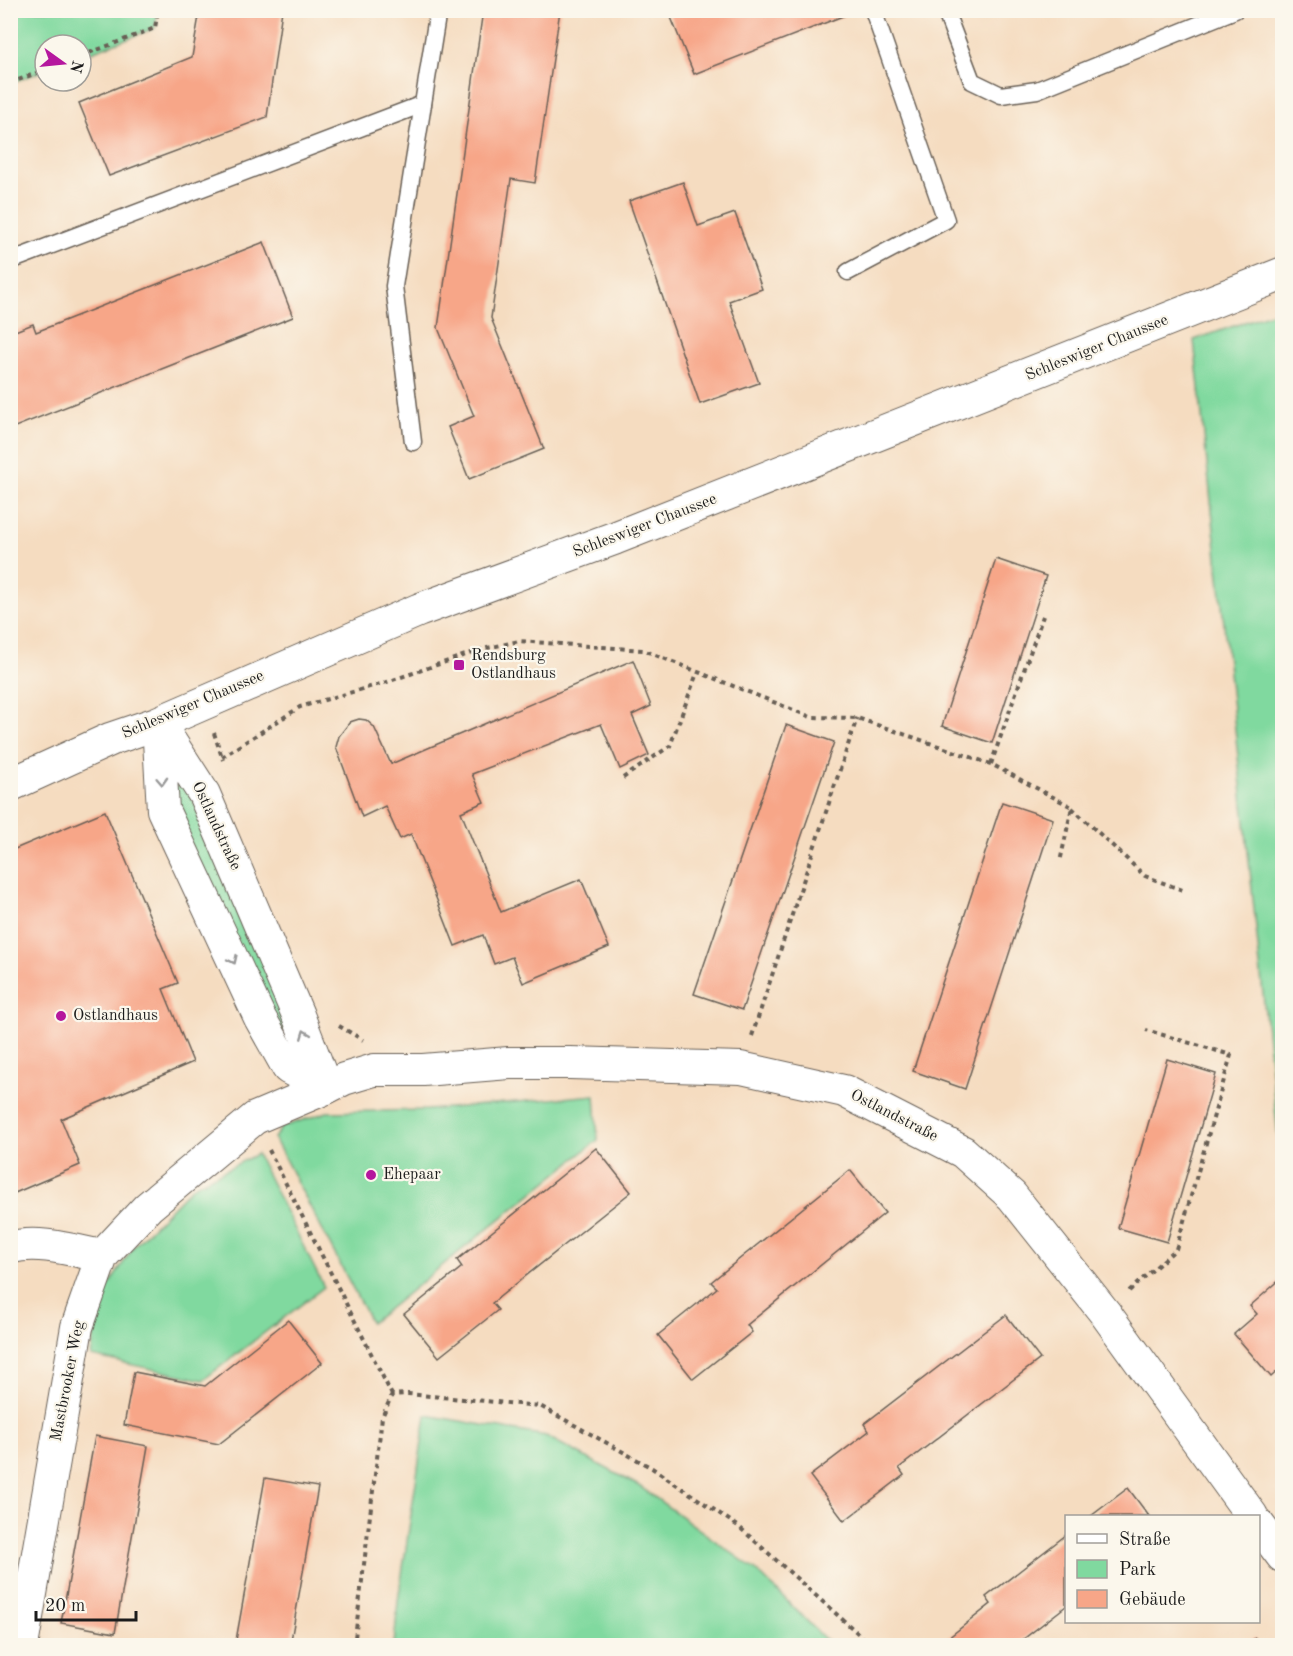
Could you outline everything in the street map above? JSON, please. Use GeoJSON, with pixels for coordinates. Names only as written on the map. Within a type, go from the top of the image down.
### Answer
{"type":"FeatureCollection","features":[{"type":"Feature","properties":{"kind":"main road","name":"Schleswiger Chaussee"},"geometry":{"type":"LineString","coordinates":[[10,785],[111,739],[158,723],[419,610],[615,538],[1282,274]]}},
{"type":"Feature","properties":{"kind":"street","name":"Ostlandstraße"},"geometry":{"type":"LineString","coordinates":[[158,723],[204,794],[298,1015],[326,1088],[344,1079],[374,1070],[423,1070],[509,1063],[570,1063],[741,1068],[844,1091],[963,1152],[1012,1196],[1105,1313],[1251,1515]]}},
{"type":"Feature","properties":{"kind":"street"},"geometry":{"type":"LineString","coordinates":[[158,723],[164,810],[260,1018],[288,1068],[326,1088]]}},
{"type":"Feature","properties":{"kind":"street","name":"Mastbrooker Weg"},"geometry":{"type":"LineString","coordinates":[[22,1646],[77,1327],[102,1256],[148,1207],[255,1118],[326,1088]]}},
{"type":"Feature","properties":{"kind":"street"},"geometry":{"type":"LineString","coordinates":[[10,1248],[18,1246],[57,1247],[102,1256]]}},
{"type":"Feature","properties":{"kind":"street"},"geometry":{"type":"LineString","coordinates":[[1260,1527],[1282,1556]]}},
{"type":"Feature","properties":{"kind":"lane"},"geometry":{"type":"LineString","coordinates":[[413,442],[394,286],[438,10]]}},
{"type":"Feature","properties":{"kind":"lane"},"geometry":{"type":"LineString","coordinates":[[848,272],[946,220],[873,10]]}},
{"type":"Feature","properties":{"kind":"lane"},"geometry":{"type":"LineString","coordinates":[[945,10],[972,81],[1001,95],[1037,90],[1235,10]]}},
{"type":"Feature","properties":{"kind":"lane"},"geometry":{"type":"LineString","coordinates":[[10,261],[423,104]]}},
{"type":"Feature","properties":{"kind":"path"},"geometry":{"type":"LineString","coordinates":[[93,51],[155,28],[158,10]]}},
{"type":"Feature","properties":{"kind":"path"},"geometry":{"type":"LineString","coordinates":[[10,83],[33,74]]}},
{"type":"Feature","properties":{"kind":"path"},"geometry":{"type":"LineString","coordinates":[[991,764],[1043,616]]}},
{"type":"Feature","properties":{"kind":"path"},"geometry":{"type":"LineString","coordinates":[[222,757],[300,707],[387,682],[483,649],[519,641],[643,650],[811,717],[857,718],[991,764],[1071,807],[1145,876],[1185,891]]}},
{"type":"Feature","properties":{"kind":"path"},"geometry":{"type":"LineString","coordinates":[[623,778],[670,746],[697,673]]}},
{"type":"Feature","properties":{"kind":"path"},"geometry":{"type":"LineString","coordinates":[[202,702],[226,768]]}},
{"type":"Feature","properties":{"kind":"path"},"geometry":{"type":"LineString","coordinates":[[752,1036],[857,718]]}},
{"type":"Feature","properties":{"kind":"path"},"geometry":{"type":"LineString","coordinates":[[1060,862],[1071,807]]}},
{"type":"Feature","properties":{"kind":"path"},"geometry":{"type":"LineString","coordinates":[[331,1021],[370,1043]]}},
{"type":"Feature","properties":{"kind":"path"},"geometry":{"type":"LineString","coordinates":[[1122,1298],[1176,1249],[1231,1055],[1146,1030]]}},
{"type":"Feature","properties":{"kind":"path"},"geometry":{"type":"LineString","coordinates":[[266,1145],[392,1395]]}},
{"type":"Feature","properties":{"kind":"path"},"geometry":{"type":"LineString","coordinates":[[392,1395],[408,1394],[540,1406],[652,1468],[738,1526],[872,1646]]}},
{"type":"Feature","properties":{"kind":"path"},"geometry":{"type":"LineString","coordinates":[[354,1646],[382,1417],[392,1395]]}},
{"type":"Feature","properties":{"kind":"green space"},"geometry":{"type":"Polygon","coordinates":[[[11,10],[158,10],[155,28],[93,51],[93,33],[33,33],[33,75],[11,83],[11,10]]]}},
{"type":"Feature","properties":{"kind":"green space"},"geometry":{"type":"Polygon","coordinates":[[[1282,309],[1282,1174],[1194,340],[1282,309]]]}},
{"type":"Feature","properties":{"kind":"green space"},"geometry":{"type":"Polygon","coordinates":[[[159,730],[298,1015],[287,1065],[165,814],[159,730]]]}},
{"type":"Feature","properties":{"kind":"green space"},"geometry":{"type":"Polygon","coordinates":[[[595,1095],[598,1140],[371,1323],[274,1138],[282,1127],[327,1112],[427,1110],[595,1095]]]}},
{"type":"Feature","properties":{"kind":"green space"},"geometry":{"type":"Polygon","coordinates":[[[257,1154],[324,1287],[203,1380],[91,1356],[99,1301],[134,1246],[193,1186],[257,1154]]]}},
{"type":"Feature","properties":{"kind":"green space"},"geometry":{"type":"Polygon","coordinates":[[[426,1415],[546,1436],[639,1486],[757,1571],[831,1645],[394,1645],[398,1601],[426,1415]]]}},
{"type":"Feature","properties":{"kind":"building"},"geometry":{"type":"Polygon","coordinates":[[[200,10],[282,10],[267,117],[109,176],[79,103],[192,57],[200,10]]]}},
{"type":"Feature","properties":{"kind":"building"},"geometry":{"type":"Polygon","coordinates":[[[483,10],[560,10],[535,183],[511,179],[491,318],[544,449],[469,479],[448,427],[474,416],[438,328],[483,10]]]}},
{"type":"Feature","properties":{"kind":"building"},"geometry":{"type":"Polygon","coordinates":[[[668,10],[846,10],[848,14],[694,74],[668,10]]]}},
{"type":"Feature","properties":{"kind":"building"},"geometry":{"type":"Polygon","coordinates":[[[683,182],[698,226],[735,213],[762,289],[729,301],[759,383],[700,404],[629,201],[683,182]]]}},
{"type":"Feature","properties":{"kind":"building"},"geometry":{"type":"Polygon","coordinates":[[[264,242],[293,317],[10,429],[10,333],[33,324],[36,332],[264,242]]]}},
{"type":"Feature","properties":{"kind":"building"},"geometry":{"type":"Polygon","coordinates":[[[996,559],[1046,576],[992,743],[942,726],[996,559]]]}},
{"type":"Feature","properties":{"kind":"building"},"geometry":{"type":"Polygon","coordinates":[[[633,660],[651,706],[632,715],[649,755],[620,769],[601,724],[472,774],[484,802],[461,812],[501,912],[581,879],[609,947],[523,983],[512,957],[494,964],[483,935],[455,946],[411,834],[400,839],[385,806],[362,817],[336,747],[339,736],[350,722],[359,719],[366,720],[374,727],[391,764],[633,660]]]}},
{"type":"Feature","properties":{"kind":"building"},"geometry":{"type":"Polygon","coordinates":[[[786,725],[834,742],[742,1010],[694,994],[786,725]]]}},
{"type":"Feature","properties":{"kind":"building"},"geometry":{"type":"Polygon","coordinates":[[[1002,802],[1053,819],[965,1089],[913,1071],[1002,802]]]}},
{"type":"Feature","properties":{"kind":"building","name":"Ostlandhaus"},"geometry":{"type":"Polygon","coordinates":[[[105,811],[178,983],[163,989],[193,1062],[61,1119],[80,1165],[10,1195],[10,851],[105,811]]]}},
{"type":"Feature","properties":{"kind":"building"},"geometry":{"type":"Polygon","coordinates":[[[1167,1059],[1216,1074],[1167,1242],[1118,1228],[1167,1059]]]}},
{"type":"Feature","properties":{"kind":"building"},"geometry":{"type":"Polygon","coordinates":[[[596,1148],[631,1192],[492,1303],[498,1310],[439,1357],[404,1314],[462,1267],[457,1260],[596,1148]]]}},
{"type":"Feature","properties":{"kind":"building"},"geometry":{"type":"Polygon","coordinates":[[[850,1170],[885,1213],[747,1325],[752,1332],[693,1379],[658,1335],[717,1288],[711,1282],[850,1170]]]}},
{"type":"Feature","properties":{"kind":"building"},"geometry":{"type":"Polygon","coordinates":[[[1282,1278],[1282,1367],[1271,1377],[1234,1334],[1257,1314],[1250,1306],[1282,1278]]]}},
{"type":"Feature","properties":{"kind":"building"},"geometry":{"type":"Polygon","coordinates":[[[1006,1315],[1040,1359],[899,1468],[904,1475],[844,1521],[810,1476],[869,1431],[864,1424],[1006,1315]]]}},
{"type":"Feature","properties":{"kind":"building"},"geometry":{"type":"Polygon","coordinates":[[[288,1320],[322,1363],[219,1444],[124,1425],[134,1372],[205,1386],[288,1320]]]}},
{"type":"Feature","properties":{"kind":"building"},"geometry":{"type":"Polygon","coordinates":[[[95,1436],[148,1446],[115,1633],[61,1623],[95,1436]]]}},
{"type":"Feature","properties":{"kind":"building"},"geometry":{"type":"Polygon","coordinates":[[[265,1478],[318,1487],[290,1646],[235,1646],[265,1478]]]}},
{"type":"Feature","properties":{"kind":"building"},"geometry":{"type":"Polygon","coordinates":[[[1128,1488],[1148,1515],[1092,1515],[1128,1488]]]}},
{"type":"Feature","properties":{"kind":"building"},"geometry":{"type":"Polygon","coordinates":[[[1065,1536],[1065,1607],[1021,1641],[1025,1646],[938,1646],[991,1604],[986,1597],[1065,1536]]]}},
{"type":"Feature","properties":{"kind":"building"},"geometry":{"type":"Polygon","coordinates":[[[1255,1638],[1261,1646],[1245,1646],[1255,1638]]]}},
{"type":"Feature","properties":{"kind":"place","name":"Rendsburg Ostlandhaus"},"geometry":{"type":"Point","coordinates":[459,665]}},
{"type":"Feature","properties":{"kind":"place","name":"Ostlandhaus"},"geometry":{"type":"Point","coordinates":[61,1016]}},
{"type":"Feature","properties":{"kind":"place","name":"Ehepaar"},"geometry":{"type":"Point","coordinates":[371,1175]}}]}
